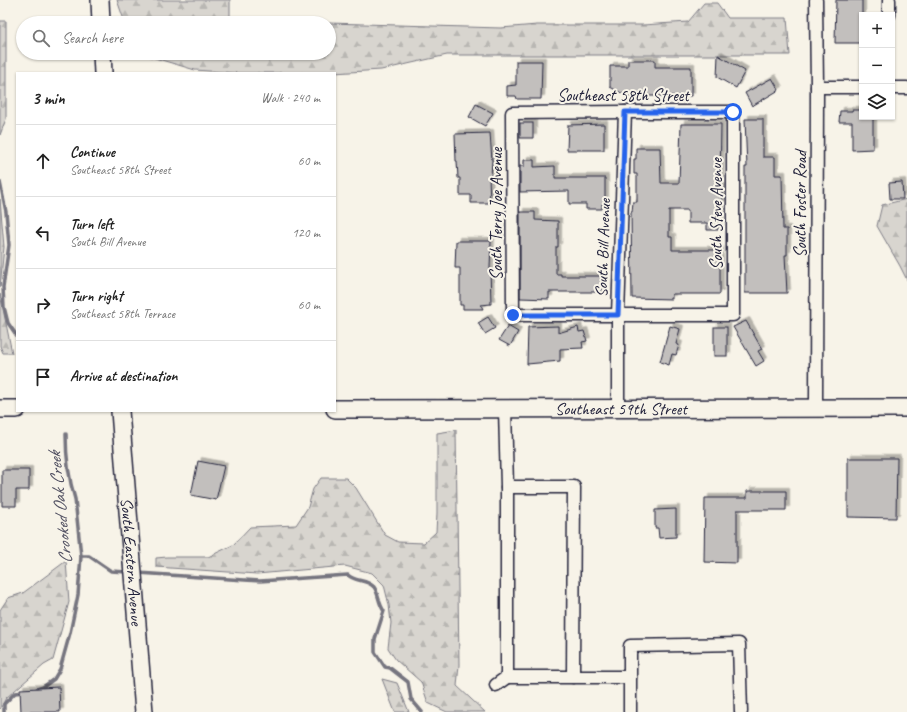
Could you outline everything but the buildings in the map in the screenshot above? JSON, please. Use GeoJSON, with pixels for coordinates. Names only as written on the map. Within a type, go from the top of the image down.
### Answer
{"type":"FeatureCollection","features":[{"type":"Feature","properties":{"kind":"main road"},"geometry":{"type":"LineString","coordinates":[[100,0],[101,16]]}},
{"type":"Feature","properties":{"kind":"main road"},"geometry":{"type":"LineString","coordinates":[[102,60],[103,72]]}},
{"type":"Feature","properties":{"kind":"main road","name":"Southeast 59th Street"},"geometry":{"type":"LineString","coordinates":[[336,409],[907,408]]}},
{"type":"Feature","properties":{"kind":"main road"},"geometry":{"type":"LineString","coordinates":[[0,409],[16,409]]}},
{"type":"Feature","properties":{"kind":"main road","name":"South Eastern Avenue"},"geometry":{"type":"LineString","coordinates":[[120,412],[144,712]]}},
{"type":"Feature","properties":{"kind":"street","name":"South Foster Road"},"geometry":{"type":"LineString","coordinates":[[816,0],[816,408]]}},
{"type":"Feature","properties":{"kind":"street"},"geometry":{"type":"LineString","coordinates":[[889,0],[889,12]]}},
{"type":"Feature","properties":{"kind":"street"},"geometry":{"type":"LineString","coordinates":[[817,87],[859,88]]}},
{"type":"Feature","properties":{"kind":"street"},"geometry":{"type":"LineString","coordinates":[[895,88],[907,88]]}},
{"type":"Feature","properties":{"kind":"street","name":"South Bill Avenue"},"geometry":{"type":"LineString","coordinates":[[618,409],[618,315],[625,112]]}},
{"type":"Feature","properties":{"kind":"street","name":"Southeast 58th Street"},"geometry":{"type":"LineString","coordinates":[[512,113],[733,112]]}},
{"type":"Feature","properties":{"kind":"street","name":"South Steve Avenue"},"geometry":{"type":"LineString","coordinates":[[618,315],[733,315],[733,112]]}},
{"type":"Feature","properties":{"kind":"street","name":"South Terry Joe Avenue"},"geometry":{"type":"LineString","coordinates":[[512,113],[513,315],[618,315]]}},
{"type":"Feature","properties":{"kind":"street"},"geometry":{"type":"LineString","coordinates":[[505,408],[507,488],[507,677]]}},
{"type":"Feature","properties":{"kind":"street"},"geometry":{"type":"LineString","coordinates":[[507,488],[574,488],[573,677]]}},
{"type":"Feature","properties":{"kind":"street"},"geometry":{"type":"LineString","coordinates":[[630,712],[630,646],[739,644],[741,712]]}},
{"type":"Feature","properties":{"kind":"street"},"geometry":{"type":"LineString","coordinates":[[496,685],[507,677],[630,677]]}},
{"type":"Feature","properties":{"kind":"green space"},"geometry":{"type":"Polygon","coordinates":[[[117,0],[230,0],[230,16],[123,16],[117,0]]]}},
{"type":"Feature","properties":{"kind":"green space"},"geometry":{"type":"Polygon","coordinates":[[[704,3],[717,3],[728,18],[787,18],[790,55],[447,55],[381,70],[336,73],[222,72],[195,70],[161,60],[336,60],[336,23],[501,28],[537,25],[643,25],[688,22],[704,3]]]}},
{"type":"Feature","properties":{"kind":"green space"},"geometry":{"type":"Polygon","coordinates":[[[0,21],[6,21],[6,119],[0,135],[0,21]]]}},
{"type":"Feature","properties":{"kind":"green space"},"geometry":{"type":"Polygon","coordinates":[[[0,199],[4,247],[0,287],[0,199]]]}},
{"type":"Feature","properties":{"kind":"green space"},"geometry":{"type":"Polygon","coordinates":[[[907,199],[907,280],[877,226],[882,205],[907,199]]]}},
{"type":"Feature","properties":{"kind":"green space"},"geometry":{"type":"Polygon","coordinates":[[[0,294],[12,353],[3,353],[0,346],[0,294]]]}},
{"type":"Feature","properties":{"kind":"green space"},"geometry":{"type":"Polygon","coordinates":[[[456,430],[459,665],[457,686],[485,712],[447,712],[428,703],[421,682],[396,660],[388,648],[391,623],[389,605],[384,585],[372,573],[345,566],[257,574],[156,567],[156,558],[208,557],[233,545],[250,527],[296,525],[308,507],[313,489],[321,478],[346,478],[356,488],[385,535],[398,542],[424,543],[436,532],[437,433],[456,430]]]}},
{"type":"Feature","properties":{"kind":"green space"},"geometry":{"type":"Polygon","coordinates":[[[66,561],[69,602],[53,660],[44,665],[6,698],[0,709],[0,610],[8,598],[23,593],[66,561]]]}},
{"type":"Feature","properties":{"kind":"green space"},"geometry":{"type":"Polygon","coordinates":[[[382,679],[397,683],[409,712],[395,712],[382,679]]]}},
{"type":"Feature","properties":{"kind":"waterway","name":"Crooked Oak Creek"},"geometry":{"type":"LineString","coordinates":[[0,182],[6,212],[9,245],[3,287],[4,307],[8,323],[16,335]]}},
{"type":"Feature","properties":{"kind":"waterway","name":"Crooked Oak Creek"},"geometry":{"type":"LineString","coordinates":[[37,689],[43,687],[54,679],[60,669],[70,633],[78,595],[81,556],[75,499],[68,467],[66,434]]}},
{"type":"Feature","properties":{"kind":"waterway"},"geometry":{"type":"LineString","coordinates":[[81,556],[89,556],[111,571],[127,572]]}},
{"type":"Feature","properties":{"kind":"waterway"},"geometry":{"type":"LineString","coordinates":[[138,573],[260,581],[348,575],[354,579],[371,584],[376,590],[384,611],[375,639],[375,652],[385,667],[390,668],[408,682],[411,699],[422,712]]}},
{"type":"Feature","properties":{"kind":"waterway","name":"Crooked Oak Creek"},"geometry":{"type":"LineString","coordinates":[[4,712],[4,704],[15,693],[25,692]]}},
{"type":"Feature","properties":{"kind":"route"},"geometry":{"type":"LineString","coordinates":[[513,315],[618,315],[625,112],[733,112]]}}]}
